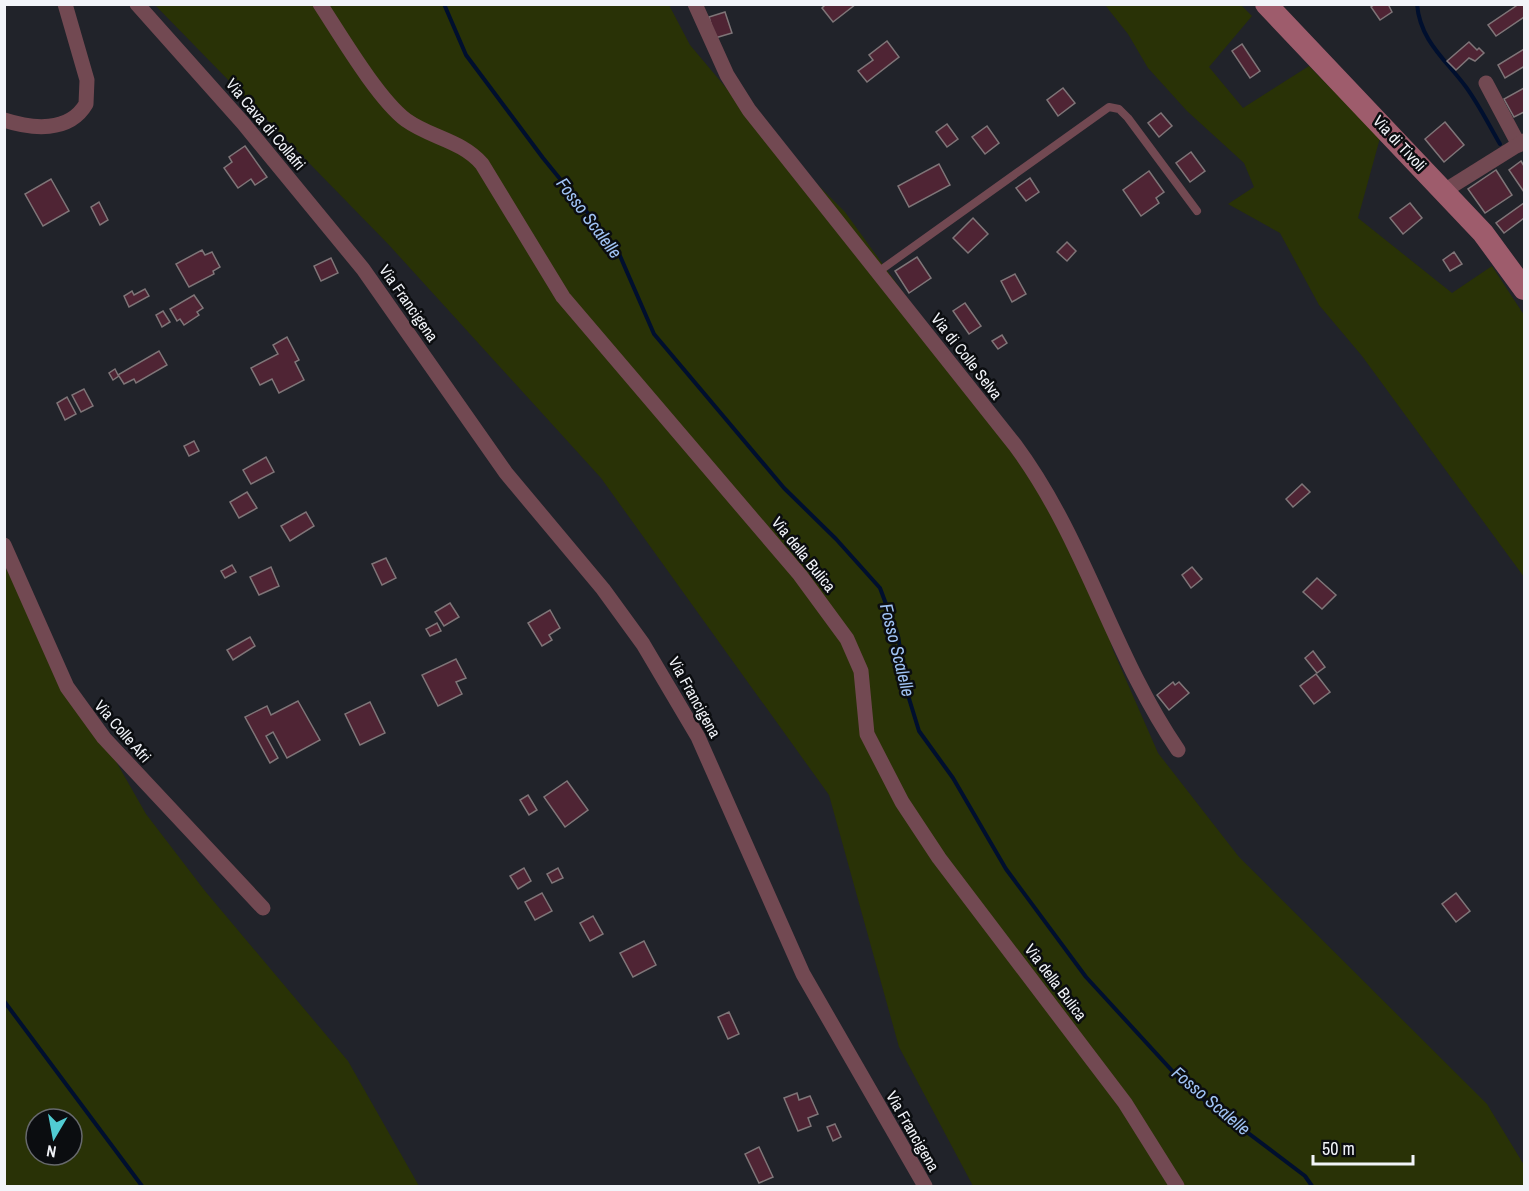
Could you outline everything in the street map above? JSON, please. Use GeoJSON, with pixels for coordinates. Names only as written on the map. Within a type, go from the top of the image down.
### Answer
{"type":"FeatureCollection","features":[{"type":"Feature","properties":{"kind":"main road","name":"Via di Tivoli"},"geometry":{"type":"LineString","coordinates":[[1266,4],[1483,233],[1524,289]]}},
{"type":"Feature","properties":{"kind":"street"},"geometry":{"type":"LineString","coordinates":[[4,120],[30,126],[51,127],[78,115],[86,104],[87,80],[65,4]]}},
{"type":"Feature","properties":{"kind":"street","name":"Via Cava di Collafri"},"geometry":{"type":"LineString","coordinates":[[137,4],[243,123],[363,269]]}},
{"type":"Feature","properties":{"kind":"street","name":"Via della Bulica"},"geometry":{"type":"LineString","coordinates":[[320,4],[393,108],[417,126],[464,148],[482,164],[563,297],[670,420],[822,604],[855,652],[862,682],[867,734],[902,802],[939,858],[1125,1103],[1177,1186]]}},
{"type":"Feature","properties":{"kind":"street","name":"Via di Colle Selva"},"geometry":{"type":"LineString","coordinates":[[695,4],[727,75],[743,101],[1015,446],[1046,489],[1068,529],[1147,700],[1178,750]]}},
{"type":"Feature","properties":{"kind":"street"},"geometry":{"type":"LineString","coordinates":[[1444,191],[1521,143],[1486,83]]}},
{"type":"Feature","properties":{"kind":"street","name":"Via Francigena"},"geometry":{"type":"LineString","coordinates":[[363,269],[506,473],[603,589],[666,680],[713,769],[803,974],[925,1186]]}},
{"type":"Feature","properties":{"kind":"street","name":"Via Colle Afri"},"geometry":{"type":"LineString","coordinates":[[4,545],[67,687],[80,709],[115,750],[263,908]]}},
{"type":"Feature","properties":{"kind":"lane"},"geometry":{"type":"LineString","coordinates":[[878,272],[1109,107],[1119,110],[1128,118],[1197,211]]}},
{"type":"Feature","properties":{"kind":"green space"},"geometry":{"type":"Polygon","coordinates":[[[155,5],[669,5],[690,45],[754,121],[845,212],[942,346],[1087,565],[1113,650],[1158,753],[1239,857],[1487,1104],[1524,1165],[1524,1186],[973,1186],[899,1047],[829,795],[601,478],[389,245],[155,5]]]}},
{"type":"Feature","properties":{"kind":"green space"},"geometry":{"type":"Polygon","coordinates":[[[1105,5],[1241,5],[1252,16],[1209,67],[1243,108],[1309,66],[1380,138],[1358,218],[1452,293],[1492,266],[1524,315],[1524,577],[1362,356],[1319,305],[1280,233],[1228,204],[1254,187],[1244,163],[1187,111],[1148,68],[1128,34],[1105,5]]]}},
{"type":"Feature","properties":{"kind":"green space"},"geometry":{"type":"Polygon","coordinates":[[[4,565],[146,814],[205,891],[348,1061],[419,1186],[5,1186],[4,565]]]}},
{"type":"Feature","properties":{"kind":"building"},"geometry":{"type":"Polygon","coordinates":[[[826,4],[856,4],[833,22],[822,8],[826,4]]]}},
{"type":"Feature","properties":{"kind":"building"},"geometry":{"type":"Polygon","coordinates":[[[1375,4],[1388,4],[1392,12],[1380,20],[1371,7],[1375,4]]]}},
{"type":"Feature","properties":{"kind":"building"},"geometry":{"type":"Polygon","coordinates":[[[1519,4],[1524,4],[1524,17],[1496,36],[1488,25],[1519,4]]]}},
{"type":"Feature","properties":{"kind":"building"},"geometry":{"type":"Polygon","coordinates":[[[725,12],[732,33],[715,38],[709,17],[725,12]]]}},
{"type":"Feature","properties":{"kind":"building"},"geometry":{"type":"Polygon","coordinates":[[[887,41],[899,57],[867,82],[858,71],[873,60],[869,55],[887,41]]]}},
{"type":"Feature","properties":{"kind":"building"},"geometry":{"type":"Polygon","coordinates":[[[1469,42],[1484,53],[1475,61],[1469,58],[1456,70],[1447,61],[1469,42]]]}},
{"type":"Feature","properties":{"kind":"building"},"geometry":{"type":"Polygon","coordinates":[[[1242,44],[1260,71],[1250,78],[1232,51],[1242,44]]]}},
{"type":"Feature","properties":{"kind":"building"},"geometry":{"type":"Polygon","coordinates":[[[1524,49],[1524,69],[1523,67],[1505,78],[1498,65],[1524,49]]]}},
{"type":"Feature","properties":{"kind":"building"},"geometry":{"type":"Polygon","coordinates":[[[1063,88],[1075,103],[1058,116],[1047,100],[1063,88]]]}},
{"type":"Feature","properties":{"kind":"building"},"geometry":{"type":"Polygon","coordinates":[[[1524,88],[1524,112],[1514,117],[1504,99],[1524,88]]]}},
{"type":"Feature","properties":{"kind":"building"},"geometry":{"type":"Polygon","coordinates":[[[1161,113],[1172,126],[1159,137],[1148,123],[1161,113]]]}},
{"type":"Feature","properties":{"kind":"building"},"geometry":{"type":"Polygon","coordinates":[[[1445,122],[1464,145],[1444,162],[1425,139],[1445,122]]]}},
{"type":"Feature","properties":{"kind":"building"},"geometry":{"type":"Polygon","coordinates":[[[947,124],[958,139],[947,147],[936,132],[947,124]]]}},
{"type":"Feature","properties":{"kind":"building"},"geometry":{"type":"Polygon","coordinates":[[[987,126],[999,143],[985,154],[972,137],[987,126]]]}},
{"type":"Feature","properties":{"kind":"building"},"geometry":{"type":"Polygon","coordinates":[[[245,146],[267,177],[255,185],[251,179],[238,188],[224,168],[232,162],[229,157],[245,146]]]}},
{"type":"Feature","properties":{"kind":"building"},"geometry":{"type":"Polygon","coordinates":[[[1191,152],[1205,171],[1190,182],[1176,163],[1191,152]]]}},
{"type":"Feature","properties":{"kind":"building"},"geometry":{"type":"Polygon","coordinates":[[[1521,161],[1524,166],[1524,192],[1509,170],[1521,161]]]}},
{"type":"Feature","properties":{"kind":"building"},"geometry":{"type":"Polygon","coordinates":[[[939,164],[950,185],[909,207],[898,186],[939,164]]]}},
{"type":"Feature","properties":{"kind":"building"},"geometry":{"type":"Polygon","coordinates":[[[1496,170],[1512,195],[1485,213],[1468,189],[1496,170]]]}},
{"type":"Feature","properties":{"kind":"building"},"geometry":{"type":"Polygon","coordinates":[[[1149,171],[1164,192],[1156,198],[1159,203],[1141,216],[1123,190],[1149,171]]]}},
{"type":"Feature","properties":{"kind":"building"},"geometry":{"type":"Polygon","coordinates":[[[1030,178],[1039,192],[1026,201],[1016,188],[1030,178]]]}},
{"type":"Feature","properties":{"kind":"building"},"geometry":{"type":"Polygon","coordinates":[[[51,179],[69,211],[43,226],[25,194],[51,179]]]}},
{"type":"Feature","properties":{"kind":"building"},"geometry":{"type":"Polygon","coordinates":[[[99,202],[108,220],[100,225],[91,207],[99,202]]]}},
{"type":"Feature","properties":{"kind":"building"},"geometry":{"type":"Polygon","coordinates":[[[1410,203],[1422,218],[1403,234],[1390,218],[1410,203]]]}},
{"type":"Feature","properties":{"kind":"building"},"geometry":{"type":"Polygon","coordinates":[[[1524,203],[1524,218],[1504,233],[1496,223],[1524,203]]]}},
{"type":"Feature","properties":{"kind":"building"},"geometry":{"type":"Polygon","coordinates":[[[973,218],[988,234],[968,253],[953,238],[973,218]]]}},
{"type":"Feature","properties":{"kind":"building"},"geometry":{"type":"Polygon","coordinates":[[[1067,242],[1076,251],[1067,261],[1057,252],[1067,242]]]}},
{"type":"Feature","properties":{"kind":"building"},"geometry":{"type":"Polygon","coordinates":[[[202,250],[205,255],[212,252],[220,267],[213,271],[214,274],[189,287],[176,264],[202,250]]]}},
{"type":"Feature","properties":{"kind":"building"},"geometry":{"type":"Polygon","coordinates":[[[1454,252],[1462,264],[1450,271],[1443,260],[1454,252]]]}},
{"type":"Feature","properties":{"kind":"building"},"geometry":{"type":"Polygon","coordinates":[[[917,257],[931,278],[909,293],[895,271],[917,257]]]}},
{"type":"Feature","properties":{"kind":"building"},"geometry":{"type":"Polygon","coordinates":[[[331,258],[338,273],[321,281],[314,266],[331,258]]]}},
{"type":"Feature","properties":{"kind":"building"},"geometry":{"type":"Polygon","coordinates":[[[1015,274],[1026,294],[1012,302],[1001,281],[1015,274]]]}},
{"type":"Feature","properties":{"kind":"building"},"geometry":{"type":"Polygon","coordinates":[[[145,289],[149,296],[129,307],[124,296],[132,291],[134,295],[145,289]]]}},
{"type":"Feature","properties":{"kind":"building"},"geometry":{"type":"Polygon","coordinates":[[[194,295],[203,308],[197,312],[199,315],[184,325],[180,319],[177,321],[170,309],[194,295]]]}},
{"type":"Feature","properties":{"kind":"building"},"geometry":{"type":"Polygon","coordinates":[[[965,303],[981,326],[969,334],[953,311],[965,303]]]}},
{"type":"Feature","properties":{"kind":"building"},"geometry":{"type":"Polygon","coordinates":[[[163,311],[170,322],[162,327],[156,315],[163,311]]]}},
{"type":"Feature","properties":{"kind":"building"},"geometry":{"type":"Polygon","coordinates":[[[1002,335],[1007,343],[998,349],[992,341],[1002,335]]]}},
{"type":"Feature","properties":{"kind":"building"},"geometry":{"type":"Polygon","coordinates":[[[287,337],[299,360],[295,362],[304,380],[279,393],[272,379],[260,385],[251,368],[278,354],[273,345],[287,337]]]}},
{"type":"Feature","properties":{"kind":"building"},"geometry":{"type":"Polygon","coordinates":[[[159,351],[167,365],[136,383],[134,379],[124,384],[119,376],[113,380],[109,373],[115,369],[118,375],[159,351]]]}},
{"type":"Feature","properties":{"kind":"building"},"geometry":{"type":"Polygon","coordinates":[[[84,389],[93,406],[81,412],[72,395],[84,389]]]}},
{"type":"Feature","properties":{"kind":"building"},"geometry":{"type":"Polygon","coordinates":[[[67,397],[76,414],[65,420],[57,403],[67,397]]]}},
{"type":"Feature","properties":{"kind":"building"},"geometry":{"type":"Polygon","coordinates":[[[194,441],[199,451],[189,456],[184,446],[194,441]]]}},
{"type":"Feature","properties":{"kind":"building"},"geometry":{"type":"Polygon","coordinates":[[[266,457],[274,472],[251,484],[243,470],[266,457]]]}},
{"type":"Feature","properties":{"kind":"building"},"geometry":{"type":"Polygon","coordinates":[[[1302,484],[1310,492],[1293,507],[1286,499],[1302,484]]]}},
{"type":"Feature","properties":{"kind":"building"},"geometry":{"type":"Polygon","coordinates":[[[247,492],[257,508],[239,518],[230,502],[247,492]]]}},
{"type":"Feature","properties":{"kind":"building"},"geometry":{"type":"Polygon","coordinates":[[[306,512],[314,526],[290,541],[281,526],[306,512]]]}},
{"type":"Feature","properties":{"kind":"building"},"geometry":{"type":"Polygon","coordinates":[[[386,558],[396,578],[382,585],[372,564],[386,558]]]}},
{"type":"Feature","properties":{"kind":"building"},"geometry":{"type":"Polygon","coordinates":[[[232,565],[236,572],[225,578],[221,571],[232,565]]]}},
{"type":"Feature","properties":{"kind":"building"},"geometry":{"type":"Polygon","coordinates":[[[271,567],[279,586],[259,595],[250,577],[271,567]]]}},
{"type":"Feature","properties":{"kind":"building"},"geometry":{"type":"Polygon","coordinates":[[[1192,567],[1202,579],[1191,588],[1182,575],[1192,567]]]}},
{"type":"Feature","properties":{"kind":"building"},"geometry":{"type":"Polygon","coordinates":[[[1317,578],[1336,595],[1322,609],[1303,592],[1317,578]]]}},
{"type":"Feature","properties":{"kind":"building"},"geometry":{"type":"Polygon","coordinates":[[[450,603],[459,617],[444,626],[435,612],[450,603]]]}},
{"type":"Feature","properties":{"kind":"building"},"geometry":{"type":"Polygon","coordinates":[[[550,610],[560,628],[549,635],[552,640],[542,646],[528,623],[550,610]]]}},
{"type":"Feature","properties":{"kind":"building"},"geometry":{"type":"Polygon","coordinates":[[[437,623],[441,631],[430,636],[426,629],[437,623]]]}},
{"type":"Feature","properties":{"kind":"building"},"geometry":{"type":"Polygon","coordinates":[[[250,637],[255,646],[233,660],[227,650],[250,637]]]}},
{"type":"Feature","properties":{"kind":"building"},"geometry":{"type":"Polygon","coordinates":[[[1313,651],[1325,667],[1317,673],[1305,658],[1313,651]]]}},
{"type":"Feature","properties":{"kind":"building"},"geometry":{"type":"Polygon","coordinates":[[[456,659],[466,678],[456,682],[462,694],[438,706],[422,675],[456,659]]]}},
{"type":"Feature","properties":{"kind":"building"},"geometry":{"type":"Polygon","coordinates":[[[1316,674],[1330,692],[1314,704],[1300,686],[1316,674]]]}},
{"type":"Feature","properties":{"kind":"building"},"geometry":{"type":"Polygon","coordinates":[[[1173,682],[1175,685],[1179,682],[1189,693],[1169,710],[1157,695],[1173,682]]]}},
{"type":"Feature","properties":{"kind":"building"},"geometry":{"type":"Polygon","coordinates":[[[298,701],[320,740],[287,758],[273,732],[266,736],[278,758],[270,763],[245,717],[267,706],[271,715],[298,701]]]}},
{"type":"Feature","properties":{"kind":"building"},"geometry":{"type":"Polygon","coordinates":[[[370,702],[385,733],[360,745],[345,714],[370,702]]]}},
{"type":"Feature","properties":{"kind":"building"},"geometry":{"type":"Polygon","coordinates":[[[567,781],[588,810],[565,827],[544,797],[567,781]]]}},
{"type":"Feature","properties":{"kind":"building"},"geometry":{"type":"Polygon","coordinates":[[[528,795],[537,810],[529,815],[520,800],[528,795]]]}},
{"type":"Feature","properties":{"kind":"building"},"geometry":{"type":"Polygon","coordinates":[[[524,868],[531,881],[518,889],[510,876],[524,868]]]}},
{"type":"Feature","properties":{"kind":"building"},"geometry":{"type":"Polygon","coordinates":[[[558,868],[563,878],[552,883],[547,874],[558,868]]]}},
{"type":"Feature","properties":{"kind":"building"},"geometry":{"type":"Polygon","coordinates":[[[542,893],[552,911],[535,920],[525,902],[542,893]]]}},
{"type":"Feature","properties":{"kind":"building"},"geometry":{"type":"Polygon","coordinates":[[[1456,893],[1470,911],[1456,922],[1442,904],[1456,893]]]}},
{"type":"Feature","properties":{"kind":"building"},"geometry":{"type":"Polygon","coordinates":[[[593,916],[603,934],[590,941],[580,923],[593,916]]]}},
{"type":"Feature","properties":{"kind":"building"},"geometry":{"type":"Polygon","coordinates":[[[644,941],[656,965],[633,977],[620,953],[644,941]]]}},
{"type":"Feature","properties":{"kind":"building"},"geometry":{"type":"Polygon","coordinates":[[[729,1012],[739,1034],[728,1039],[718,1017],[729,1012]]]}},
{"type":"Feature","properties":{"kind":"building"},"geometry":{"type":"Polygon","coordinates":[[[797,1093],[799,1100],[810,1096],[818,1114],[808,1118],[811,1126],[798,1131],[784,1098],[797,1093]]]}},
{"type":"Feature","properties":{"kind":"building"},"geometry":{"type":"Polygon","coordinates":[[[835,1124],[841,1137],[833,1141],[827,1127],[835,1124]]]}},
{"type":"Feature","properties":{"kind":"building"},"geometry":{"type":"Polygon","coordinates":[[[759,1147],[773,1177],[759,1183],[745,1154],[759,1147]]]}},
{"type":"Feature","properties":{"kind":"waterway","name":"Fosso Scalelle"},"geometry":{"type":"LineString","coordinates":[[444,4],[466,55],[543,158],[617,249],[654,334],[784,488],[836,539],[880,588],[898,636],[907,692],[919,731],[953,778],[1006,869],[1086,977],[1187,1087],[1305,1176],[1312,1186]]}},
{"type":"Feature","properties":{"kind":"waterway"},"geometry":{"type":"LineString","coordinates":[[1417,4],[1423,29],[1435,49],[1471,94],[1500,144]]}},
{"type":"Feature","properties":{"kind":"waterway"},"geometry":{"type":"LineString","coordinates":[[4,1001],[142,1186]]}}]}
